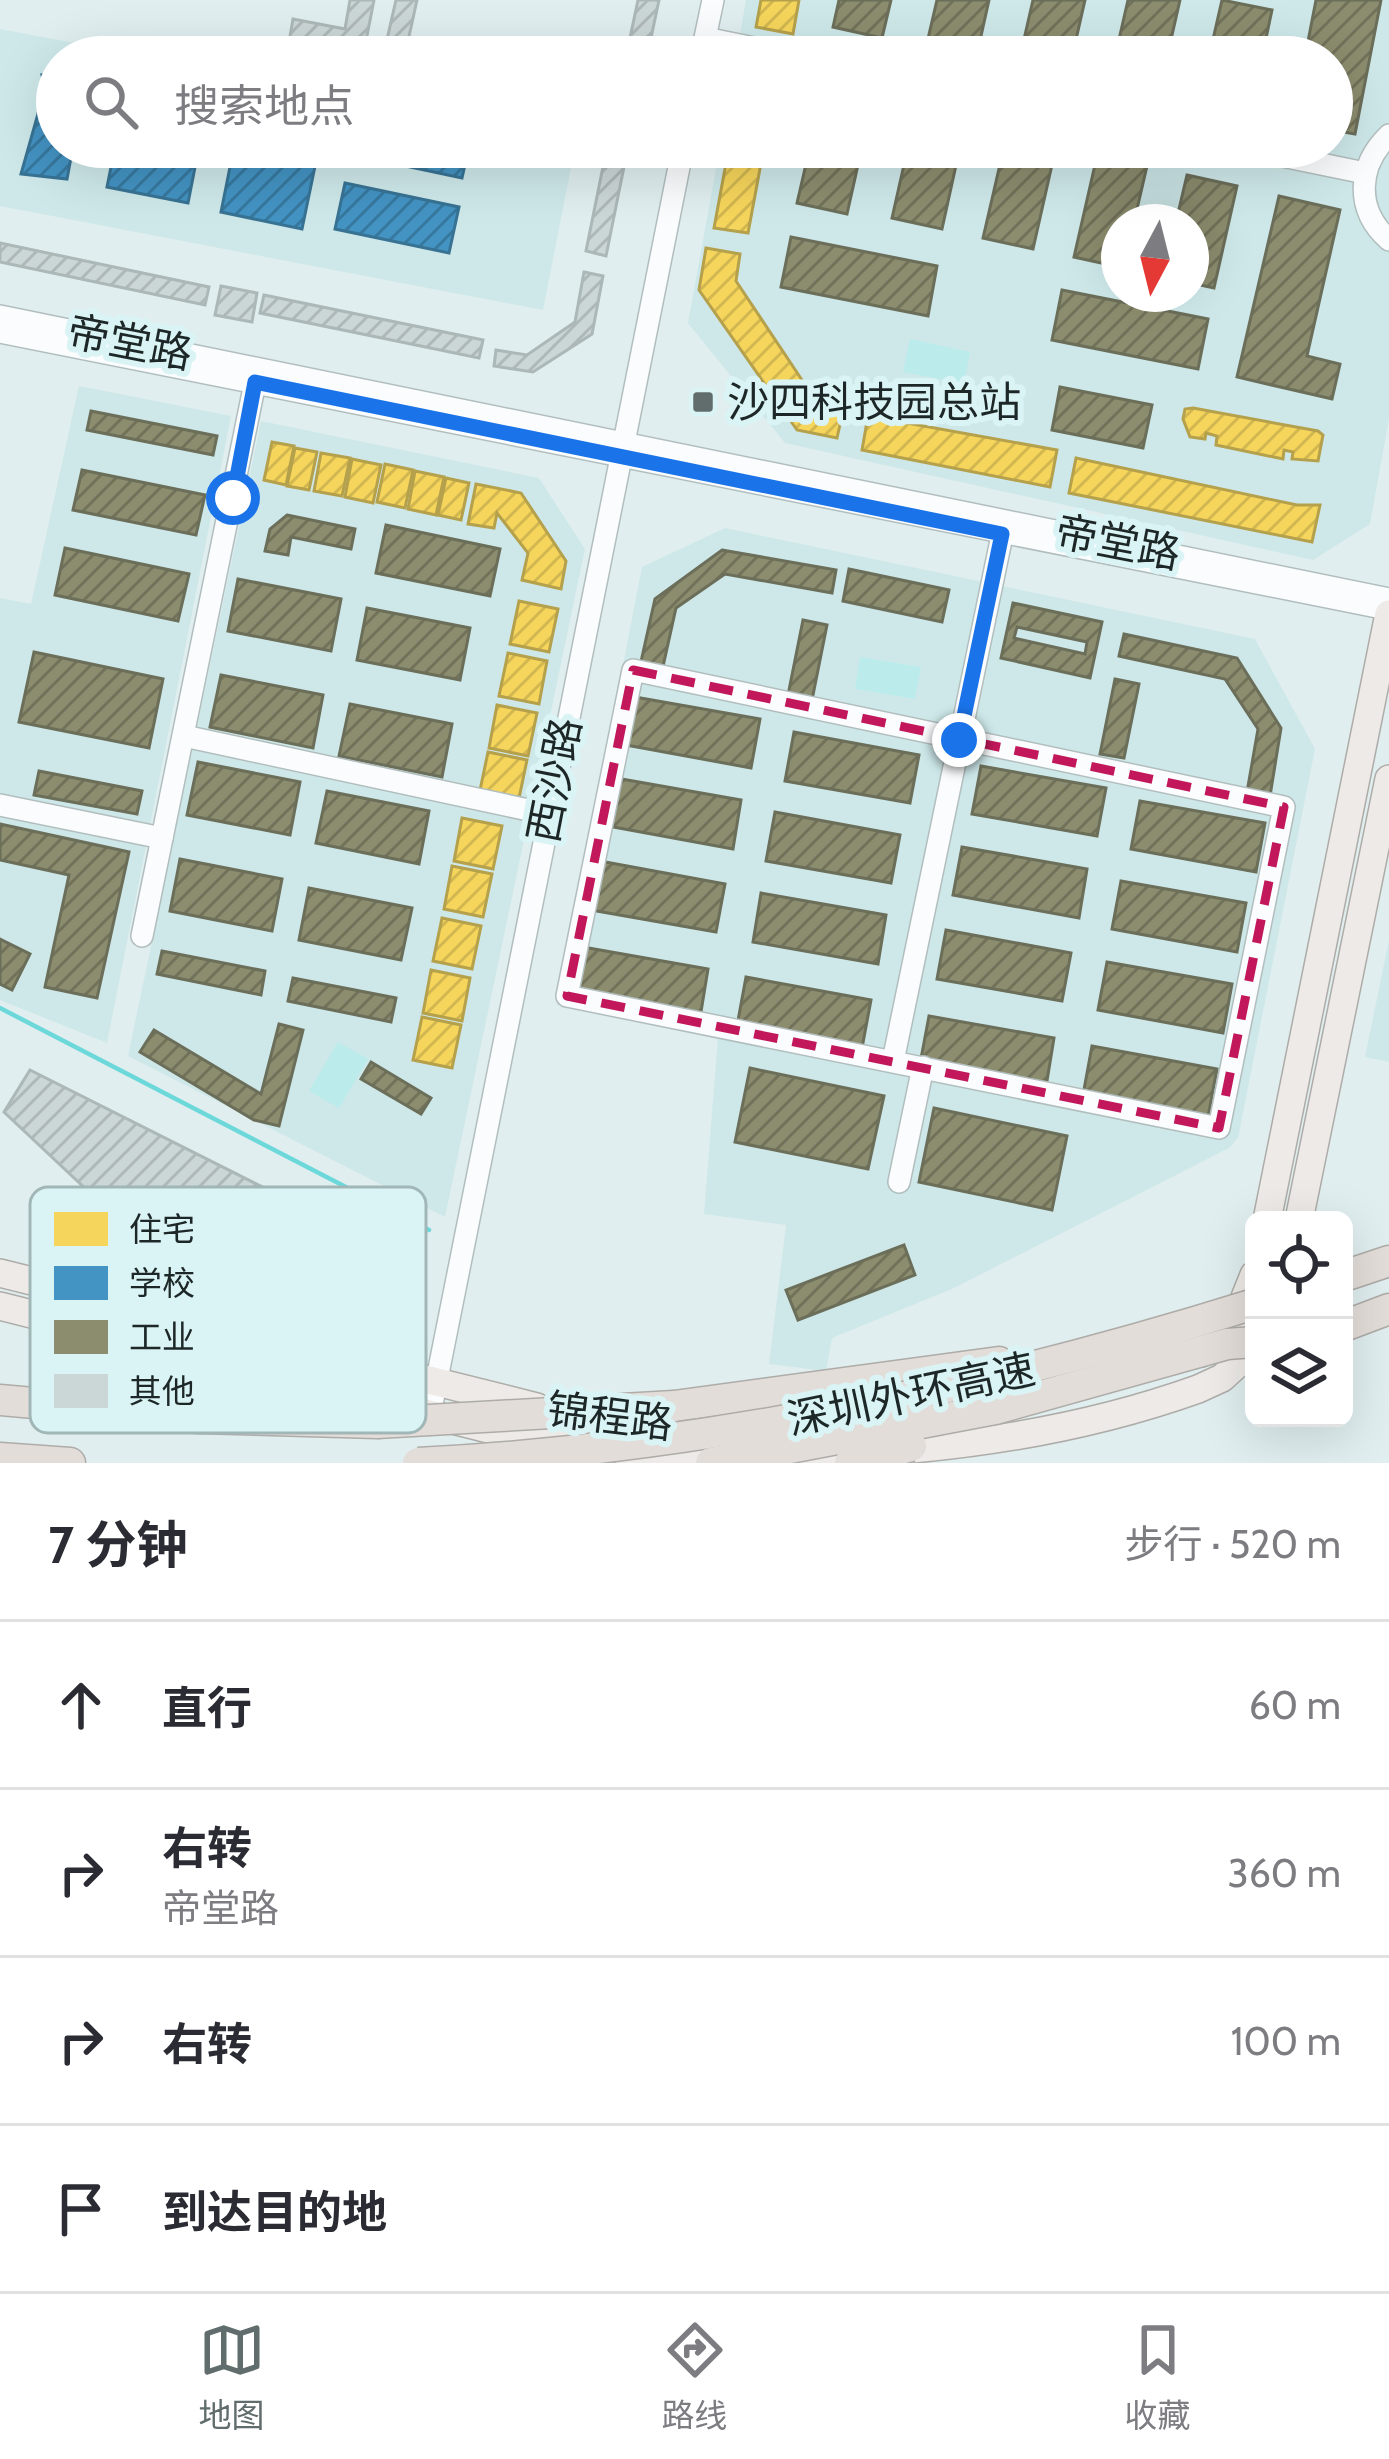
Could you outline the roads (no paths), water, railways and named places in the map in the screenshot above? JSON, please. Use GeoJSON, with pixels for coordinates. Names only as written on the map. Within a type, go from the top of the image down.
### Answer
{"type":"FeatureCollection","features":[{"type":"Feature","properties":{"kind":"highway"},"geometry":{"type":"LineString","coordinates":[[1353,1273],[1389,1261]]}},
{"type":"Feature","properties":{"kind":"highway","name":"深圳外环高速"},"geometry":{"type":"LineString","coordinates":[[712,1463],[916,1426],[1146,1353],[1245,1308]]}},
{"type":"Feature","properties":{"kind":"highway"},"geometry":{"type":"LineString","coordinates":[[1353,1323],[1389,1309]]}},
{"type":"Feature","properties":{"kind":"highway","name":"深圳外环高速"},"geometry":{"type":"LineString","coordinates":[[418,1463],[595,1448],[753,1427],[1146,1353],[1245,1344]]}},
{"type":"Feature","properties":{"kind":"highway"},"geometry":{"type":"LineString","coordinates":[[426,1420],[555,1417],[1146,1353]]}},
{"type":"Feature","properties":{"kind":"highway"},"geometry":{"type":"LineString","coordinates":[[850,1463],[1146,1353]]}},
{"type":"Feature","properties":{"kind":"highway"},"geometry":{"type":"LineString","coordinates":[[0,1383],[30,1392]]}},
{"type":"Feature","properties":{"kind":"highway"},"geometry":{"type":"LineString","coordinates":[[0,1400],[30,1403]]}},
{"type":"Feature","properties":{"kind":"highway"},"geometry":{"type":"LineString","coordinates":[[0,1458],[70,1463]]}},
{"type":"Feature","properties":{"kind":"main road"},"geometry":{"type":"LineString","coordinates":[[1269,1211],[1389,612]]}},
{"type":"Feature","properties":{"kind":"main road"},"geometry":{"type":"LineString","coordinates":[[1301,1211],[1389,779]]}},
{"type":"Feature","properties":{"kind":"main road","name":"锦程路"},"geometry":{"type":"LineString","coordinates":[[0,1273],[30,1281]]}},
{"type":"Feature","properties":{"kind":"main road","name":"锦程路"},"geometry":{"type":"LineString","coordinates":[[426,1381],[538,1407],[675,1425],[794,1430],[922,1420],[989,1410],[1186,1360],[1222,1338],[1245,1297]]}},
{"type":"Feature","properties":{"kind":"main road","name":"锦程路"},"geometry":{"type":"LineString","coordinates":[[0,1306],[30,1314]]}},
{"type":"Feature","properties":{"kind":"main road","name":"锦程路"},"geometry":{"type":"LineString","coordinates":[[426,1413],[512,1435],[672,1457],[855,1458],[995,1441],[1162,1402],[1222,1378],[1245,1354]]}},
{"type":"Feature","properties":{"kind":"street"},"geometry":{"type":"LineString","coordinates":[[705,36],[712,0]]}},
{"type":"Feature","properties":{"kind":"street"},"geometry":{"type":"LineString","coordinates":[[1389,135],[1374,151],[1365,173],[1369,215],[1389,240]]}},
{"type":"Feature","properties":{"kind":"street","name":"西沙路"},"geometry":{"type":"LineString","coordinates":[[430,1414],[679,168]]}},
{"type":"Feature","properties":{"kind":"street"},"geometry":{"type":"LineString","coordinates":[[1341,168],[1365,173]]}},
{"type":"Feature","properties":{"kind":"street","name":"帝堂路"},"geometry":{"type":"LineString","coordinates":[[0,316],[257,375],[1003,527],[1389,612]]}},
{"type":"Feature","properties":{"kind":"street","name":"帝堂路"},"geometry":{"type":"LineString","coordinates":[[0,332],[257,375]]}},
{"type":"Feature","properties":{"kind":"street"},"geometry":{"type":"LineString","coordinates":[[142,936],[257,375]]}},
{"type":"Feature","properties":{"kind":"street"},"geometry":{"type":"LineString","coordinates":[[893,1061],[1003,527]]}},
{"type":"Feature","properties":{"kind":"street","name":"帝堂路"},"geometry":{"type":"LineString","coordinates":[[1003,527],[1389,599]]}},
{"type":"Feature","properties":{"kind":"street"},"geometry":{"type":"LineString","coordinates":[[633,670],[1284,807],[1219,1127],[893,1061],[568,996],[633,670]]}},
{"type":"Feature","properties":{"kind":"street"},"geometry":{"type":"LineString","coordinates":[[184,736],[547,814]]}},
{"type":"Feature","properties":{"kind":"street"},"geometry":{"type":"LineString","coordinates":[[0,805],[162,838]]}},
{"type":"Feature","properties":{"kind":"street"},"geometry":{"type":"LineString","coordinates":[[899,1182],[923,1067]]}},
{"type":"Feature","properties":{"kind":"waterway"},"geometry":{"type":"LineString","coordinates":[[0,1008],[346,1187]]}},
{"type":"Feature","properties":{"kind":"place","name":"沙四科技园总站"},"geometry":{"type":"Point","coordinates":[703,402]}}]}
